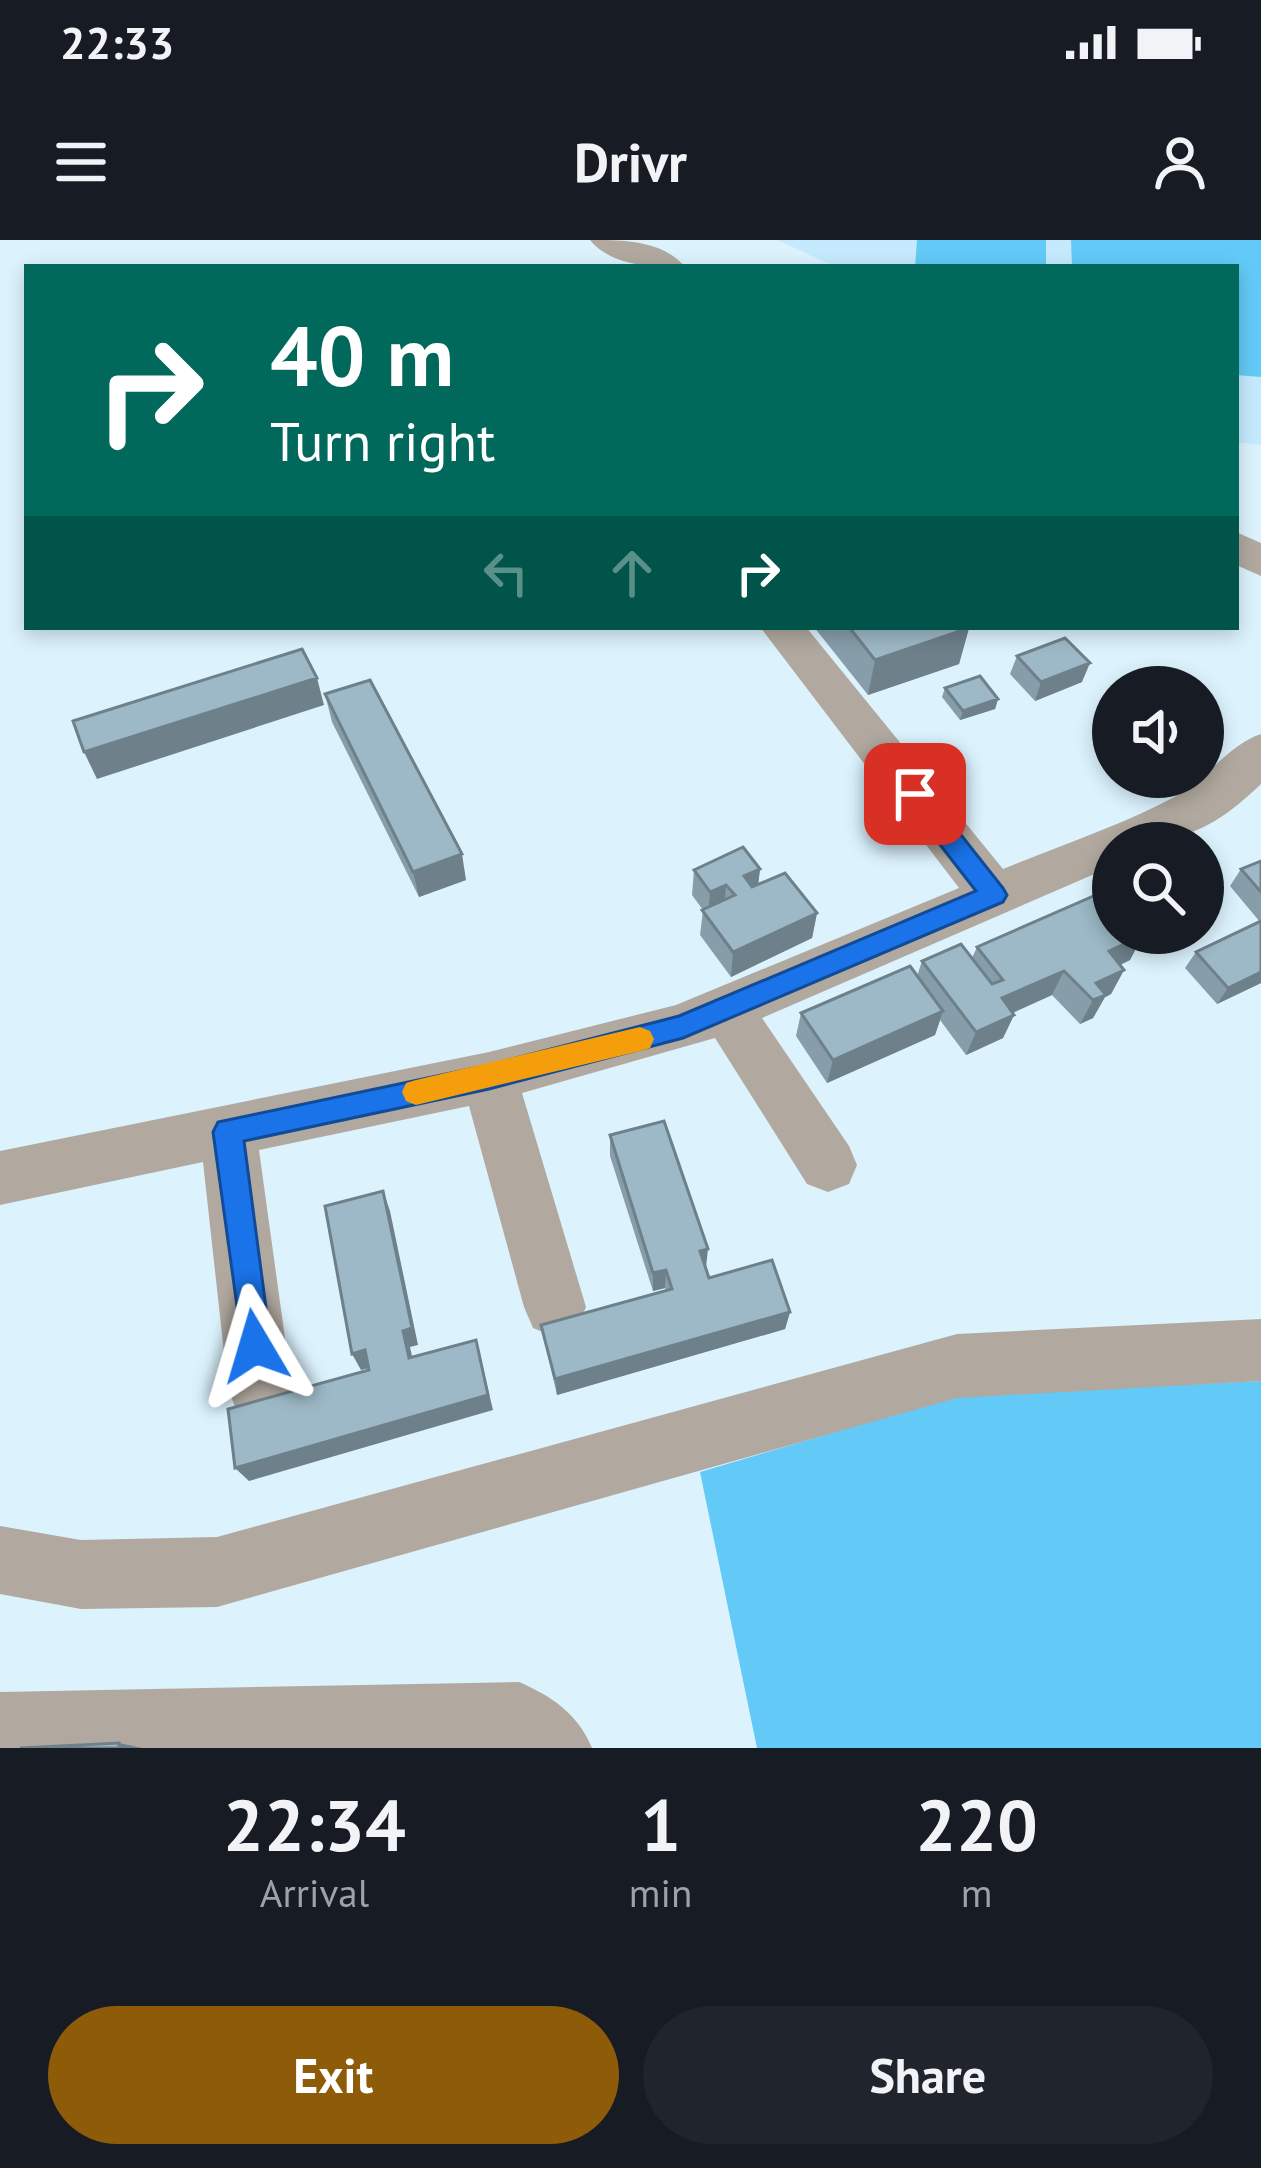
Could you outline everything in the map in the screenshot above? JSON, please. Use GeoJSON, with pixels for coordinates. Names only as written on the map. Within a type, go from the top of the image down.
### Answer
{"type":"FeatureCollection","features":[{"type":"Feature","properties":{"kind":"lane"},"geometry":{"type":"LineString","coordinates":[[607,240],[661,264]]}},
{"type":"Feature","properties":{"kind":"lane"},"geometry":{"type":"LineString","coordinates":[[784,630],[994,895]]}},
{"type":"Feature","properties":{"kind":"lane"},"geometry":{"type":"LineString","coordinates":[[1163,822],[1255,772]]}},
{"type":"Feature","properties":{"kind":"lane"},"geometry":{"type":"LineString","coordinates":[[0,1178],[489,1077],[635,1040],[728,1010],[1092,854]]}},
{"type":"Feature","properties":{"kind":"lane"},"geometry":{"type":"LineString","coordinates":[[728,1010],[828,1165]]}},
{"type":"Feature","properties":{"kind":"lane"},"geometry":{"type":"LineString","coordinates":[[489,1077],[555,1307]]}},
{"type":"Feature","properties":{"kind":"lane"},"geometry":{"type":"LineString","coordinates":[[228,1132],[260,1389]]}},
{"type":"Feature","properties":{"kind":"lane"},"geometry":{"type":"LineString","coordinates":[[0,1560],[36,1570],[122,1578],[217,1572],[957,1366],[1261,1350]]}},
{"type":"Feature","properties":{"kind":"lane"},"geometry":{"type":"LineString","coordinates":[[0,1729],[218,1736],[519,1719],[555,1748]]}},
{"type":"Feature","properties":{"kind":"shaded area"},"geometry":{"type":"Polygon","coordinates":[[[777,240],[1261,240],[1261,445],[1239,442],[1239,264],[829,264],[777,240]]]}},
{"type":"Feature","properties":{"kind":"shaded area"},"geometry":{"type":"Polygon","coordinates":[[[917,240],[1046,240],[1046,264],[915,264],[917,240]]]}},
{"type":"Feature","properties":{"kind":"shaded area"},"geometry":{"type":"Polygon","coordinates":[[[1071,240],[1261,240],[1261,377],[1239,375],[1239,264],[1072,264],[1071,240]]]}},
{"type":"Feature","properties":{"kind":"shaded area"},"geometry":{"type":"Polygon","coordinates":[[[1261,1381],[1261,1748],[757,1748],[700,1472],[959,1395],[1261,1381]]]}},
{"type":"Feature","properties":{"kind":"building"},"geometry":{"type":"Polygon","coordinates":[[[851,630],[963,630],[875,660],[851,630]]]}},
{"type":"Feature","properties":{"kind":"building"},"geometry":{"type":"Polygon","coordinates":[[[1065,638],[1090,663],[1041,682],[1017,656],[1065,638]]]}},
{"type":"Feature","properties":{"kind":"building"},"geometry":{"type":"Polygon","coordinates":[[[302,649],[317,678],[84,752],[73,721],[302,649]]]}},
{"type":"Feature","properties":{"kind":"building"},"geometry":{"type":"Polygon","coordinates":[[[980,676],[998,699],[963,711],[945,688],[980,676]]]}},
{"type":"Feature","properties":{"kind":"building"},"geometry":{"type":"Polygon","coordinates":[[[370,680],[462,854],[413,872],[325,694],[370,680]]]}},
{"type":"Feature","properties":{"kind":"building"},"geometry":{"type":"Polygon","coordinates":[[[743,847],[760,869],[744,876],[752,887],[785,873],[817,913],[733,952],[702,910],[735,895],[726,885],[710,892],[694,870],[743,847]]]}},
{"type":"Feature","properties":{"kind":"building"},"geometry":{"type":"Polygon","coordinates":[[[1261,861],[1261,892],[1241,869],[1261,861]]]}},
{"type":"Feature","properties":{"kind":"building"},"geometry":{"type":"Polygon","coordinates":[[[1092,897],[1092,954],[1111,954],[1124,970],[1096,983],[1106,995],[1093,1000],[1064,971],[1002,998],[1014,1015],[976,1032],[922,961],[961,944],[992,984],[1003,980],[977,947],[1092,897]]]}},
{"type":"Feature","properties":{"kind":"building"},"geometry":{"type":"Polygon","coordinates":[[[1261,921],[1261,972],[1228,988],[1198,954],[1224,954],[1224,939],[1261,921]]]}},
{"type":"Feature","properties":{"kind":"building"},"geometry":{"type":"Polygon","coordinates":[[[910,966],[943,1011],[833,1060],[801,1013],[910,966]]]}},
{"type":"Feature","properties":{"kind":"building"},"geometry":{"type":"Polygon","coordinates":[[[664,1121],[708,1249],[700,1251],[709,1278],[772,1260],[790,1312],[555,1379],[541,1325],[672,1289],[666,1270],[653,1273],[610,1135],[664,1121]]]}},
{"type":"Feature","properties":{"kind":"building"},"geometry":{"type":"Polygon","coordinates":[[[383,1191],[412,1328],[403,1331],[409,1358],[476,1340],[488,1395],[235,1468],[228,1409],[369,1370],[365,1350],[352,1354],[325,1206],[383,1191]]]}},
{"type":"Feature","properties":{"kind":"building"},"geometry":{"type":"Polygon","coordinates":[[[119,1743],[119,1748],[20,1748],[119,1743]]]}},
{"type":"Feature","properties":{"kind":"slow traffic"},"geometry":{"type":"LineString","coordinates":[[416,1092],[640,1039]]}},
{"type":"Feature","properties":{"kind":"route"},"geometry":{"type":"LineString","coordinates":[[255,1346],[228,1132],[489,1077],[683,1027],[994,895],[915,794]]}}]}
